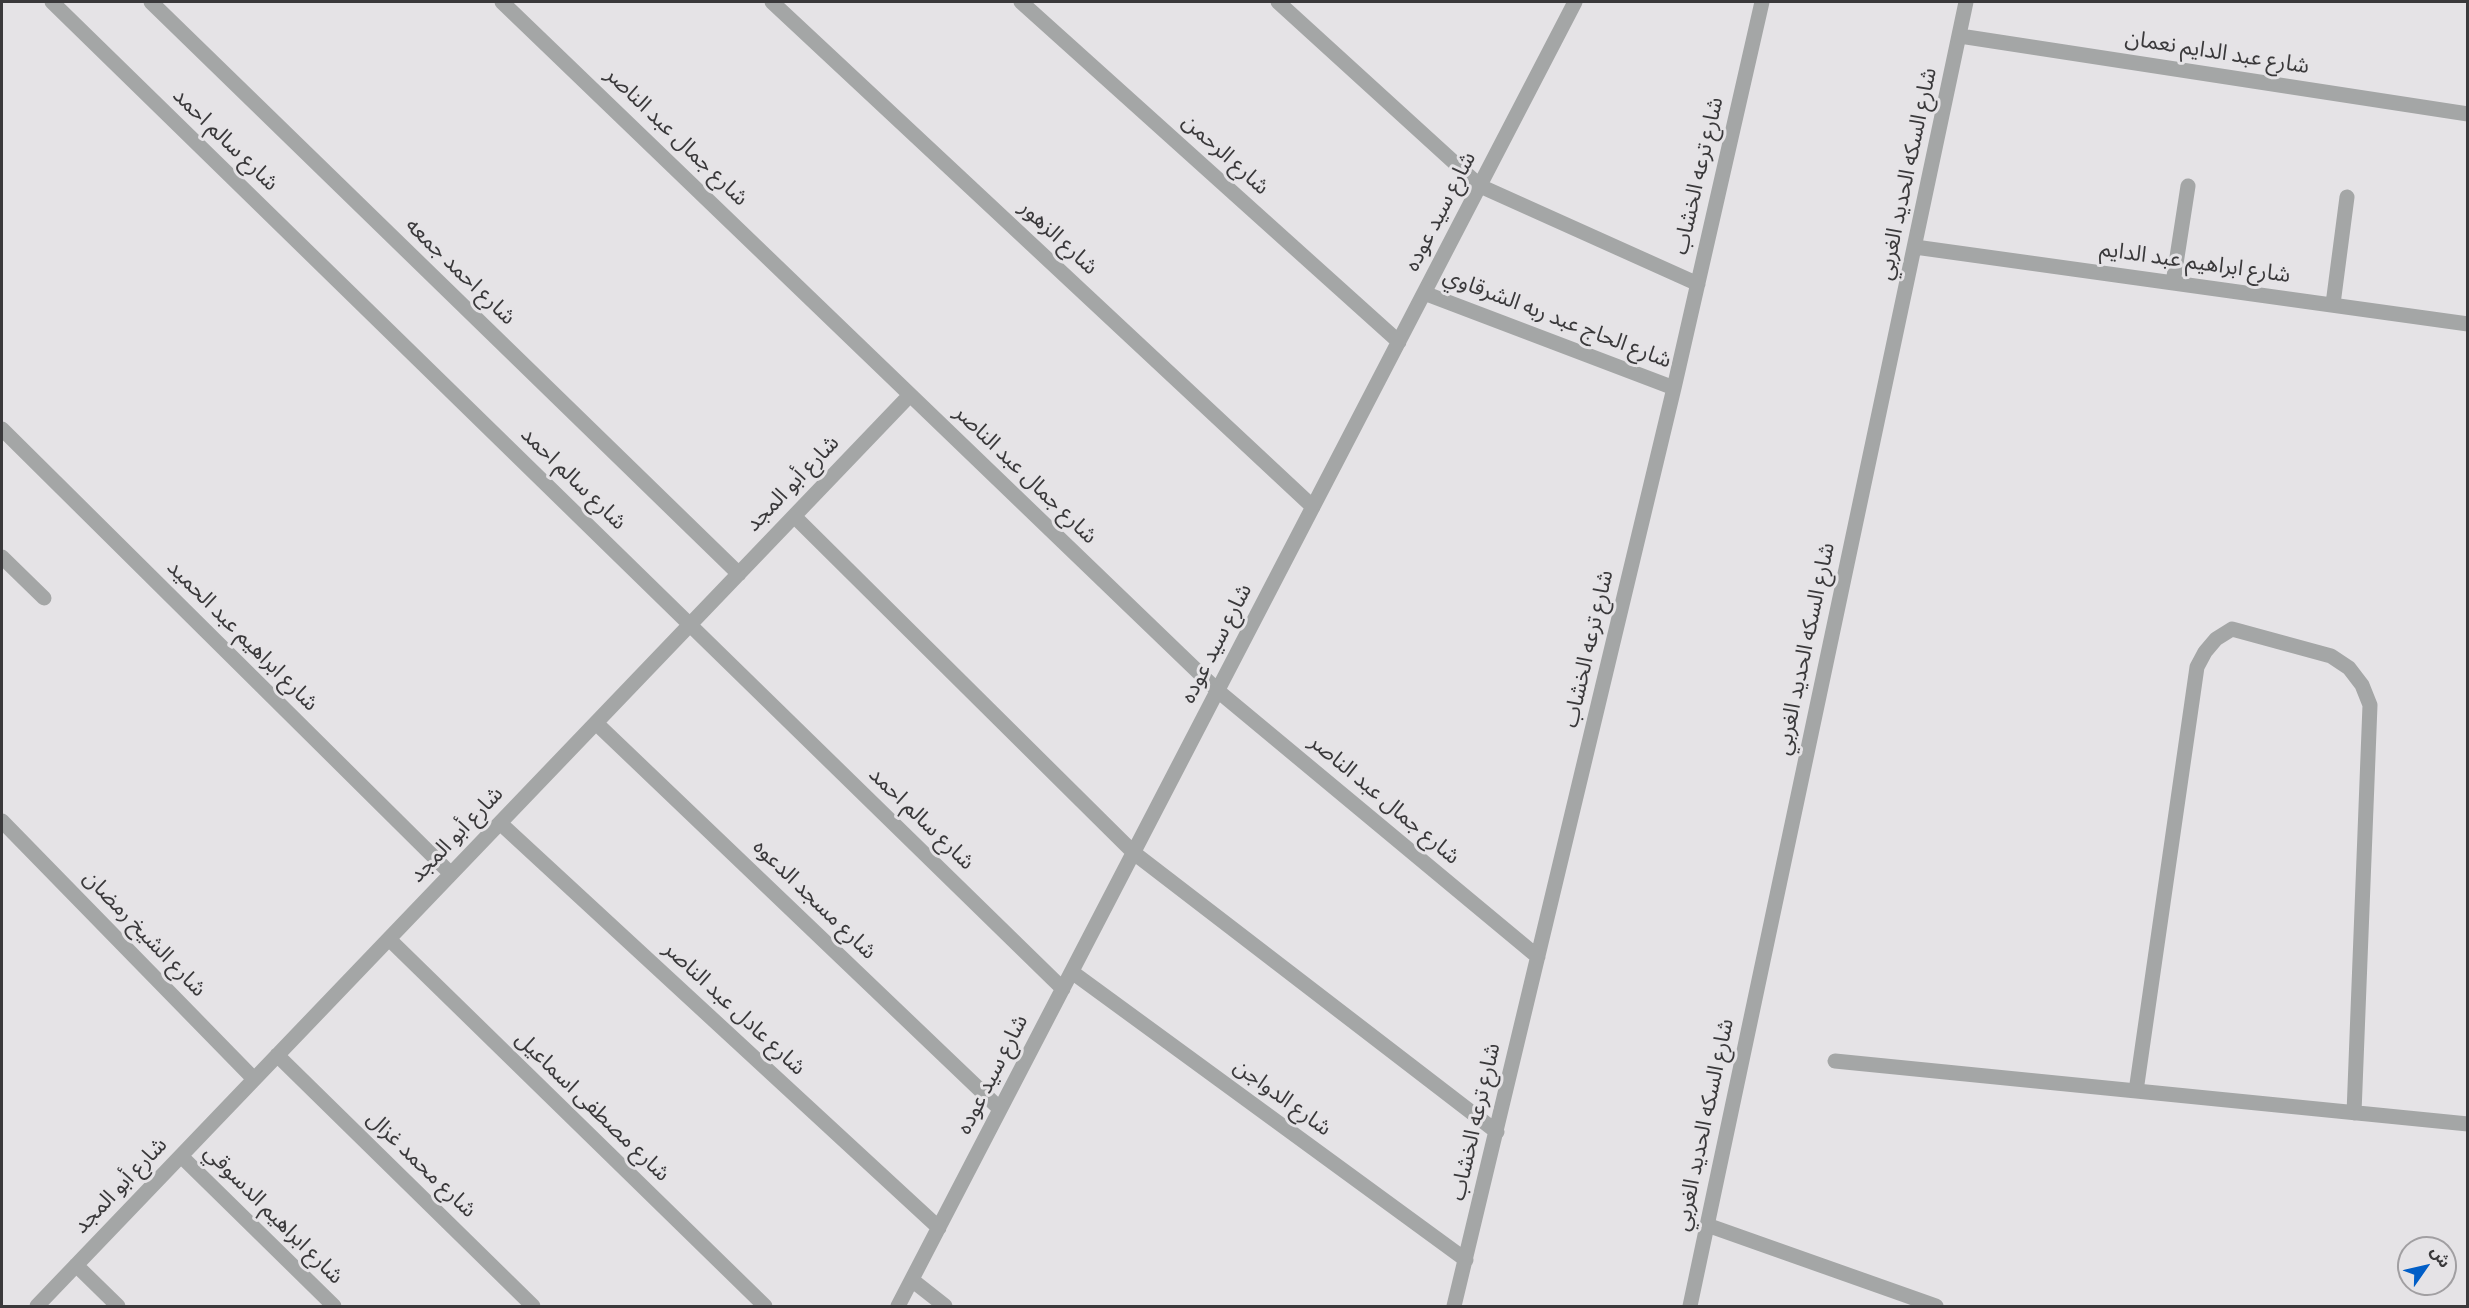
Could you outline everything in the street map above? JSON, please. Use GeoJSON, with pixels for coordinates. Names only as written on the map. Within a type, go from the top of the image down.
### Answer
{"type":"FeatureCollection","features":[{"type":"Feature","properties":{"kind":"street","name":"شارع سالم احمد"},"geometry":{"type":"LineString","coordinates":[[52,2],[1063,989]]}},
{"type":"Feature","properties":{"kind":"street","name":"شارع احمد جمعه"},"geometry":{"type":"LineString","coordinates":[[151,2],[739,574]]}},
{"type":"Feature","properties":{"kind":"street","name":"شارع جمال عبد الناصر"},"geometry":{"type":"LineString","coordinates":[[502,2],[1218,691],[1538,957]]}},
{"type":"Feature","properties":{"kind":"street","name":"شارع الزهور"},"geometry":{"type":"LineString","coordinates":[[772,2],[1313,507]]}},
{"type":"Feature","properties":{"kind":"street","name":"شارع الرحمن"},"geometry":{"type":"LineString","coordinates":[[1021,2],[1399,342]]}},
{"type":"Feature","properties":{"kind":"street"},"geometry":{"type":"LineString","coordinates":[[1278,2],[1480,186],[1698,284]]}},
{"type":"Feature","properties":{"kind":"street","name":"شارع سيد عوده"},"geometry":{"type":"LineString","coordinates":[[898,1306],[1575,2]]}},
{"type":"Feature","properties":{"kind":"street","name":"شارع ترعه الخشاب"},"geometry":{"type":"LineString","coordinates":[[1454,1306],[1674,388],[1762,2]]}},
{"type":"Feature","properties":{"kind":"street","name":"شارع السكه الحديد الغربي"},"geometry":{"type":"LineString","coordinates":[[1690,1306],[1966,2]]}},
{"type":"Feature","properties":{"kind":"street","name":"شارع عبد الدايم نعمان"},"geometry":{"type":"LineString","coordinates":[[1960,36],[2468,114]]}},
{"type":"Feature","properties":{"kind":"street"},"geometry":{"type":"LineString","coordinates":[[2173,283],[2188,186]]}},
{"type":"Feature","properties":{"kind":"street"},"geometry":{"type":"LineString","coordinates":[[2332,304],[2347,197]]}},
{"type":"Feature","properties":{"kind":"street","name":"شارع ابراهيم عبد الدايم"},"geometry":{"type":"LineString","coordinates":[[1915,247],[2468,324]]}},
{"type":"Feature","properties":{"kind":"street","name":"شارع الحاج عبد ربه الشرقاوي"},"geometry":{"type":"LineString","coordinates":[[1424,293],[1674,388]]}},
{"type":"Feature","properties":{"kind":"street","name":"شارع أبو المجد"},"geometry":{"type":"LineString","coordinates":[[37,1306],[910,395]]}},
{"type":"Feature","properties":{"kind":"street","name":"شارع ابراهيم عبد الحميد"},"geometry":{"type":"LineString","coordinates":[[2,429],[451,874]]}},
{"type":"Feature","properties":{"kind":"street"},"geometry":{"type":"LineString","coordinates":[[794,516],[1134,853],[1497,1132]]}},
{"type":"Feature","properties":{"kind":"street"},"geometry":{"type":"LineString","coordinates":[[2,557],[44,598]]}},
{"type":"Feature","properties":{"kind":"street"},"geometry":{"type":"LineString","coordinates":[[2136,1091],[2197,667],[2205,652],[2216,639],[2232,629],[2331,656],[2349,668],[2362,684],[2370,705],[2354,1113]]}},
{"type":"Feature","properties":{"kind":"street","name":"شارع مسجد الدعوه"},"geometry":{"type":"LineString","coordinates":[[596,723],[1000,1109]]}},
{"type":"Feature","properties":{"kind":"street","name":"شارع الشيخ رمضان"},"geometry":{"type":"LineString","coordinates":[[2,821],[254,1079]]}},
{"type":"Feature","properties":{"kind":"street","name":"شارع عادل عبد الناصر"},"geometry":{"type":"LineString","coordinates":[[500,823],[939,1228]]}},
{"type":"Feature","properties":{"kind":"street","name":"شارع مصطفى اسماعيل"},"geometry":{"type":"LineString","coordinates":[[389,939],[765,1306]]}},
{"type":"Feature","properties":{"kind":"street","name":"شارع الدواجن"},"geometry":{"type":"LineString","coordinates":[[1072,972],[1466,1260]]}},
{"type":"Feature","properties":{"kind":"street","name":"شارع محمد غزال"},"geometry":{"type":"LineString","coordinates":[[277,1055],[533,1306]]}},
{"type":"Feature","properties":{"kind":"street"},"geometry":{"type":"LineString","coordinates":[[1835,1061],[2468,1124]]}},
{"type":"Feature","properties":{"kind":"street","name":"شارع ابراهيم الدسوقي"},"geometry":{"type":"LineString","coordinates":[[181,1156],[334,1306]]}},
{"type":"Feature","properties":{"kind":"street"},"geometry":{"type":"LineString","coordinates":[[1707,1225],[1935,1306]]}},
{"type":"Feature","properties":{"kind":"street"},"geometry":{"type":"LineString","coordinates":[[76,1265],[118,1306]]}},
{"type":"Feature","properties":{"kind":"street"},"geometry":{"type":"LineString","coordinates":[[912,1280],[945,1306]]}}]}
